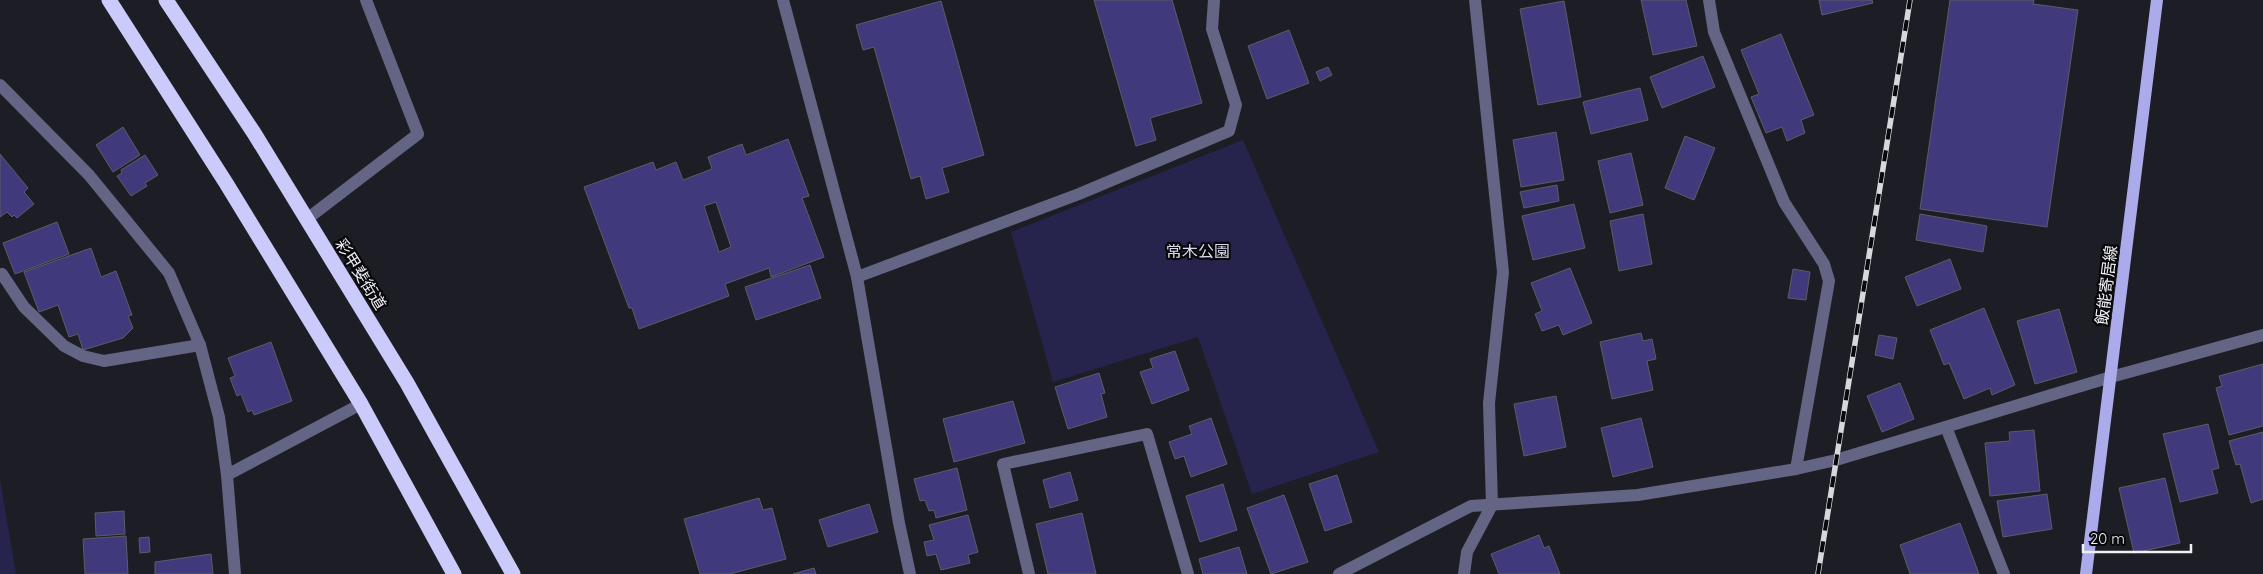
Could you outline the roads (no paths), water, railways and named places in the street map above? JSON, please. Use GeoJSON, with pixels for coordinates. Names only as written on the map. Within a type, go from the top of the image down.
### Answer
{"type":"FeatureCollection","features":[{"type":"Feature","properties":{"kind":"highway"},"geometry":{"type":"LineString","coordinates":[[109,0],[226,183],[361,404],[454,574]]}},
{"type":"Feature","properties":{"kind":"highway","name":"彩甲斐街道"},"geometry":{"type":"LineString","coordinates":[[166,0],[307,219],[408,383],[513,574]]}},
{"type":"Feature","properties":{"kind":"main road","name":"飯能寄居線"},"geometry":{"type":"LineString","coordinates":[[2086,574],[2157,0]]}},
{"type":"Feature","properties":{"kind":"street"},"geometry":{"type":"LineString","coordinates":[[307,219],[418,134],[366,0]]}},
{"type":"Feature","properties":{"kind":"street"},"geometry":{"type":"LineString","coordinates":[[783,0],[857,276],[899,523],[910,574]]}},
{"type":"Feature","properties":{"kind":"street"},"geometry":{"type":"LineString","coordinates":[[857,276],[1079,194],[1230,131],[1236,105],[1212,29],[1214,0]]}},
{"type":"Feature","properties":{"kind":"street"},"geometry":{"type":"LineString","coordinates":[[1464,574],[1467,552],[1492,505],[1489,403],[1503,272],[1474,0]]}},
{"type":"Feature","properties":{"kind":"street"},"geometry":{"type":"LineString","coordinates":[[1709,0],[1714,32],[1784,202],[1824,264],[1829,281],[1796,470]]}},
{"type":"Feature","properties":{"kind":"street"},"geometry":{"type":"LineString","coordinates":[[0,85],[89,175],[168,274],[200,344],[219,417],[227,475],[235,574]]}},
{"type":"Feature","properties":{"kind":"street"},"geometry":{"type":"LineString","coordinates":[[2,274],[24,307],[64,346],[83,356],[104,361],[200,344]]}},
{"type":"Feature","properties":{"kind":"street"},"geometry":{"type":"LineString","coordinates":[[1339,574],[1471,506],[1638,495],[1796,470],[2111,377],[2263,335]]}},
{"type":"Feature","properties":{"kind":"street"},"geometry":{"type":"LineString","coordinates":[[227,475],[361,404]]}},
{"type":"Feature","properties":{"kind":"street"},"geometry":{"type":"LineString","coordinates":[[1946,427],[2004,574]]}},
{"type":"Feature","properties":{"kind":"street"},"geometry":{"type":"LineString","coordinates":[[1028,574],[1003,464],[1147,434],[1188,574]]}},
{"type":"Feature","properties":{"kind":"railway"},"geometry":{"type":"LineString","coordinates":[[1818,574],[1910,0]]}},
{"type":"Feature","properties":{"kind":"park label","name":"常木公園"},"geometry":{"type":"Point","coordinates":[1198,251]}}]}
